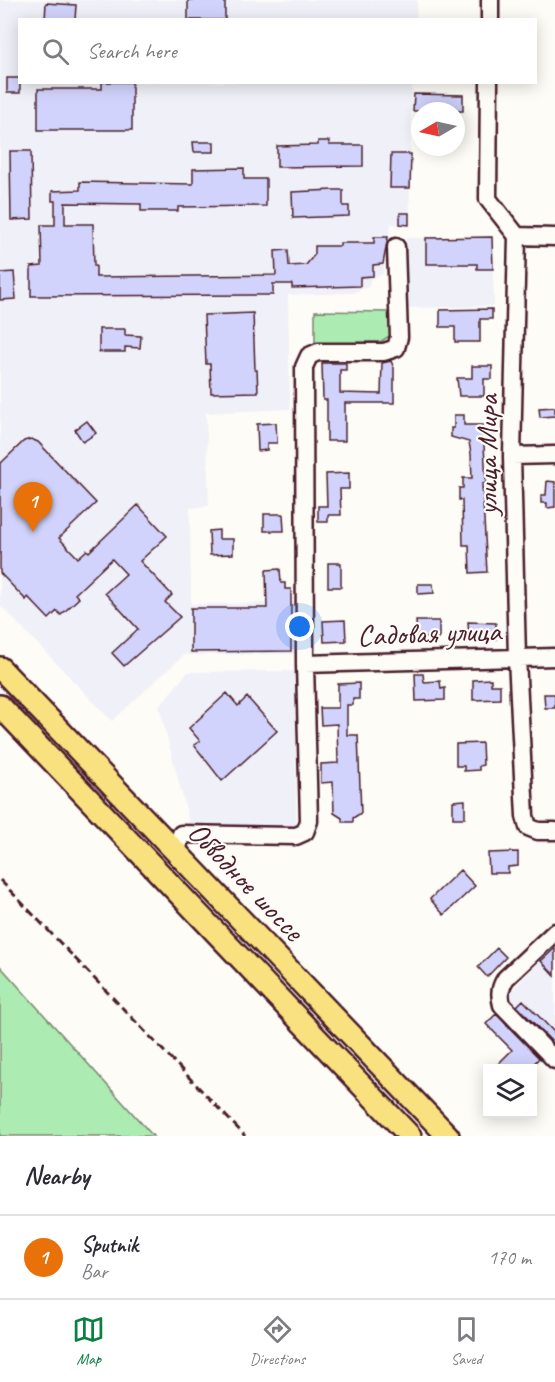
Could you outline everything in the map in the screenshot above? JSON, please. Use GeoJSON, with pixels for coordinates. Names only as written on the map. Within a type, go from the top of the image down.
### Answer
{"type":"FeatureCollection","features":[{"type":"Feature","properties":{"kind":"main road","name":"Обводное шоссе"},"geometry":{"type":"LineString","coordinates":[[0,668],[448,1136]]}},
{"type":"Feature","properties":{"kind":"main road","name":"Обводное шоссе"},"geometry":{"type":"LineString","coordinates":[[0,706],[410,1136]]}},
{"type":"Feature","properties":{"kind":"street"},"geometry":{"type":"LineString","coordinates":[[490,0],[490,18]]}},
{"type":"Feature","properties":{"kind":"street"},"geometry":{"type":"LineString","coordinates":[[489,84],[488,199],[517,236],[555,237]]}},
{"type":"Feature","properties":{"kind":"street","name":"улица Мира"},"geometry":{"type":"LineString","coordinates":[[517,236],[512,456],[517,658],[525,816],[528,827],[538,831],[555,831]]}},
{"type":"Feature","properties":{"kind":"street"},"geometry":{"type":"LineString","coordinates":[[177,853],[181,834],[296,836],[305,832],[309,821],[305,664],[304,367],[309,356],[318,352],[384,352],[396,348],[399,336],[396,247]]}},
{"type":"Feature","properties":{"kind":"street"},"geometry":{"type":"LineString","coordinates":[[512,456],[555,455]]}},
{"type":"Feature","properties":{"kind":"street","name":"Садовая улица"},"geometry":{"type":"LineString","coordinates":[[305,664],[555,657]]}},
{"type":"Feature","properties":{"kind":"street"},"geometry":{"type":"LineString","coordinates":[[555,932],[506,978],[501,986],[500,996],[502,1005],[555,1060]]}},
{"type":"Feature","properties":{"kind":"shaded area"},"geometry":{"type":"Polygon","coordinates":[[[0,0],[417,0],[416,18],[18,18],[18,84],[412,84],[409,225],[391,224],[383,274],[371,279],[368,287],[353,293],[288,295],[290,409],[206,413],[209,506],[190,508],[191,604],[296,603],[297,654],[184,655],[112,721],[0,605],[0,0]]]}},
{"type":"Feature","properties":{"kind":"shaded area"},"geometry":{"type":"Polygon","coordinates":[[[492,237],[494,306],[407,308],[406,238],[492,237]]]}},
{"type":"Feature","properties":{"kind":"shaded area"},"geometry":{"type":"Polygon","coordinates":[[[296,671],[296,830],[191,829],[159,706],[188,672],[296,671]]]}},
{"type":"Feature","properties":{"kind":"shaded area"},"geometry":{"type":"Polygon","coordinates":[[[555,945],[555,1048],[506,997],[555,945]]]}},
{"type":"Feature","properties":{"kind":"green space"},"geometry":{"type":"Polygon","coordinates":[[[315,311],[391,312],[391,335],[380,342],[315,344],[315,311]]]}},
{"type":"Feature","properties":{"kind":"green space"},"geometry":{"type":"Polygon","coordinates":[[[0,966],[153,1136],[0,1136],[0,966]]]}},
{"type":"Feature","properties":{"kind":"building"},"geometry":{"type":"Polygon","coordinates":[[[188,0],[225,0],[225,18],[188,18],[188,0]]]}},
{"type":"Feature","properties":{"kind":"building"},"geometry":{"type":"Polygon","coordinates":[[[46,3],[76,5],[75,18],[45,18],[46,3]]]}},
{"type":"Feature","properties":{"kind":"building"},"geometry":{"type":"Polygon","coordinates":[[[7,78],[18,78],[20,93],[7,93],[7,78]]]}},
{"type":"Feature","properties":{"kind":"building"},"geometry":{"type":"Polygon","coordinates":[[[102,84],[132,84],[132,130],[38,130],[38,89],[102,89],[102,84]]]}},
{"type":"Feature","properties":{"kind":"building"},"geometry":{"type":"Polygon","coordinates":[[[414,94],[463,95],[463,102],[414,102],[414,94]]]}},
{"type":"Feature","properties":{"kind":"building"},"geometry":{"type":"Polygon","coordinates":[[[318,141],[329,141],[329,145],[363,145],[363,166],[277,167],[277,146],[318,145],[318,141]]]}},
{"type":"Feature","properties":{"kind":"building"},"geometry":{"type":"Polygon","coordinates":[[[193,142],[214,142],[214,152],[194,152],[193,142]]]}},
{"type":"Feature","properties":{"kind":"building"},"geometry":{"type":"Polygon","coordinates":[[[10,151],[31,151],[32,219],[11,220],[10,151]]]}},
{"type":"Feature","properties":{"kind":"building"},"geometry":{"type":"Polygon","coordinates":[[[391,154],[411,154],[410,188],[390,188],[391,154]]]}},
{"type":"Feature","properties":{"kind":"building"},"geometry":{"type":"Polygon","coordinates":[[[244,168],[244,179],[266,179],[266,206],[178,207],[178,211],[141,211],[141,204],[65,203],[65,224],[93,224],[96,277],[276,275],[275,251],[288,250],[289,266],[306,265],[315,254],[315,246],[374,243],[374,237],[388,237],[383,264],[373,265],[373,276],[360,277],[360,286],[292,288],[292,284],[273,284],[273,295],[31,296],[31,267],[42,266],[41,225],[55,225],[55,201],[52,201],[52,191],[80,190],[80,182],[193,184],[193,169],[244,168]]]}},
{"type":"Feature","properties":{"kind":"building"},"geometry":{"type":"Polygon","coordinates":[[[343,190],[343,206],[349,206],[349,216],[293,218],[292,192],[343,190]]]}},
{"type":"Feature","properties":{"kind":"building"},"geometry":{"type":"Polygon","coordinates":[[[400,213],[409,213],[409,225],[400,224],[400,213]]]}},
{"type":"Feature","properties":{"kind":"building"},"geometry":{"type":"Polygon","coordinates":[[[492,237],[493,269],[477,269],[477,264],[426,264],[426,238],[492,237]]]}},
{"type":"Feature","properties":{"kind":"building"},"geometry":{"type":"Polygon","coordinates":[[[14,272],[16,299],[0,300],[0,273],[14,272]]]}},
{"type":"Feature","properties":{"kind":"building"},"geometry":{"type":"Polygon","coordinates":[[[492,309],[492,319],[480,319],[480,342],[455,342],[455,327],[440,327],[440,310],[492,309]]]}},
{"type":"Feature","properties":{"kind":"building"},"geometry":{"type":"Polygon","coordinates":[[[253,313],[258,392],[211,393],[210,364],[206,364],[204,315],[253,313]]]}},
{"type":"Feature","properties":{"kind":"building"},"geometry":{"type":"Polygon","coordinates":[[[99,329],[125,329],[125,335],[141,336],[140,348],[125,347],[125,352],[99,352],[99,329]]]}},
{"type":"Feature","properties":{"kind":"building"},"geometry":{"type":"Polygon","coordinates":[[[391,361],[394,368],[394,403],[345,403],[345,441],[327,441],[327,400],[323,400],[322,363],[346,363],[346,370],[340,370],[340,393],[381,394],[382,363],[391,361]]]}},
{"type":"Feature","properties":{"kind":"building"},"geometry":{"type":"Polygon","coordinates":[[[472,366],[492,366],[492,379],[484,379],[484,396],[459,396],[457,378],[472,378],[472,366]]]}},
{"type":"Feature","properties":{"kind":"building"},"geometry":{"type":"Polygon","coordinates":[[[555,407],[555,416],[540,417],[539,408],[555,407]]]}},
{"type":"Feature","properties":{"kind":"building"},"geometry":{"type":"Polygon","coordinates":[[[454,415],[464,415],[464,425],[483,425],[486,483],[482,484],[487,572],[470,573],[469,545],[463,545],[462,500],[459,500],[459,488],[463,488],[463,478],[472,478],[471,454],[469,442],[451,437],[454,415]]]}},
{"type":"Feature","properties":{"kind":"building"},"geometry":{"type":"Polygon","coordinates":[[[87,421],[96,433],[83,442],[75,430],[87,421]]]}},
{"type":"Feature","properties":{"kind":"building"},"geometry":{"type":"Polygon","coordinates":[[[276,423],[277,443],[267,443],[267,450],[258,451],[257,424],[276,423]]]}},
{"type":"Feature","properties":{"kind":"building"},"geometry":{"type":"Polygon","coordinates":[[[31,439],[38,442],[96,503],[59,538],[78,558],[87,550],[89,552],[138,505],[167,536],[140,561],[172,595],[165,602],[180,617],[124,666],[112,653],[138,629],[105,593],[126,574],[112,559],[75,594],[79,598],[61,615],[57,611],[49,619],[28,597],[26,600],[0,573],[0,464],[24,441],[31,439]]]}},
{"type":"Feature","properties":{"kind":"building"},"geometry":{"type":"Polygon","coordinates":[[[349,473],[349,489],[340,489],[341,515],[328,515],[328,522],[318,522],[318,506],[327,506],[326,474],[349,473]]]}},
{"type":"Feature","properties":{"kind":"building"},"geometry":{"type":"Polygon","coordinates":[[[547,481],[555,482],[555,507],[547,508],[547,503],[541,503],[541,495],[546,495],[547,481]]]}},
{"type":"Feature","properties":{"kind":"building"},"geometry":{"type":"Polygon","coordinates":[[[264,514],[283,514],[284,531],[264,531],[264,514]]]}},
{"type":"Feature","properties":{"kind":"building"},"geometry":{"type":"Polygon","coordinates":[[[219,530],[219,539],[233,539],[233,554],[210,555],[209,531],[219,530]]]}},
{"type":"Feature","properties":{"kind":"building"},"geometry":{"type":"Polygon","coordinates":[[[328,563],[341,563],[341,587],[328,587],[328,563]]]}},
{"type":"Feature","properties":{"kind":"building"},"geometry":{"type":"Polygon","coordinates":[[[280,569],[281,583],[285,583],[285,589],[291,589],[291,651],[191,652],[191,608],[267,608],[266,570],[280,569]]]}},
{"type":"Feature","properties":{"kind":"building"},"geometry":{"type":"Polygon","coordinates":[[[418,584],[433,584],[434,593],[418,594],[418,584]]]}},
{"type":"Feature","properties":{"kind":"building"},"geometry":{"type":"Polygon","coordinates":[[[345,620],[346,641],[324,642],[323,621],[345,620]]]}},
{"type":"Feature","properties":{"kind":"building"},"geometry":{"type":"Polygon","coordinates":[[[416,621],[439,621],[439,638],[417,638],[416,621]]]}},
{"type":"Feature","properties":{"kind":"building"},"geometry":{"type":"Polygon","coordinates":[[[468,622],[496,623],[496,639],[469,640],[468,622]]]}},
{"type":"Feature","properties":{"kind":"building"},"geometry":{"type":"Polygon","coordinates":[[[415,674],[423,674],[424,682],[440,681],[441,689],[445,688],[445,700],[416,701],[415,674]]]}},
{"type":"Feature","properties":{"kind":"building"},"geometry":{"type":"Polygon","coordinates":[[[491,679],[491,685],[500,685],[500,699],[473,700],[473,680],[491,679]]]}},
{"type":"Feature","properties":{"kind":"building"},"geometry":{"type":"Polygon","coordinates":[[[359,683],[359,699],[353,699],[353,705],[347,705],[347,735],[358,735],[361,813],[353,818],[353,822],[342,822],[342,818],[334,813],[333,782],[321,783],[321,764],[338,763],[337,724],[321,725],[320,708],[338,708],[338,684],[359,683]]]}},
{"type":"Feature","properties":{"kind":"building"},"geometry":{"type":"Polygon","coordinates":[[[227,693],[238,706],[247,697],[277,731],[222,781],[194,745],[200,741],[189,728],[227,693]]]}},
{"type":"Feature","properties":{"kind":"building"},"geometry":{"type":"Polygon","coordinates":[[[544,694],[555,694],[555,708],[545,708],[544,694]]]}},
{"type":"Feature","properties":{"kind":"building"},"geometry":{"type":"Polygon","coordinates":[[[482,743],[483,765],[479,766],[479,770],[464,771],[464,766],[456,766],[456,744],[482,743]]]}},
{"type":"Feature","properties":{"kind":"building"},"geometry":{"type":"Polygon","coordinates":[[[465,800],[465,818],[453,818],[453,801],[465,800]]]}},
{"type":"Feature","properties":{"kind":"building"},"geometry":{"type":"Polygon","coordinates":[[[518,852],[518,866],[508,867],[508,873],[489,873],[488,853],[518,852]]]}},
{"type":"Feature","properties":{"kind":"building"},"geometry":{"type":"Polygon","coordinates":[[[460,870],[475,886],[444,915],[430,899],[460,870]]]}},
{"type":"Feature","properties":{"kind":"building"},"geometry":{"type":"Polygon","coordinates":[[[497,948],[506,957],[487,977],[478,967],[497,948]]]}},
{"type":"Feature","properties":{"kind":"building"},"geometry":{"type":"Polygon","coordinates":[[[555,948],[555,976],[541,961],[555,948]]]}},
{"type":"Feature","properties":{"kind":"building"},"geometry":{"type":"Polygon","coordinates":[[[523,1000],[555,1033],[555,1045],[517,1006],[523,1000]]]}},
{"type":"Feature","properties":{"kind":"building"},"geometry":{"type":"Polygon","coordinates":[[[496,1014],[539,1058],[534,1064],[498,1064],[512,1050],[486,1024],[496,1014]]]}},
{"type":"Feature","properties":{"kind":"railway"},"geometry":{"type":"LineString","coordinates":[[0,880],[245,1136]]}},
{"type":"Feature","properties":{"kind":"place","name":"Sputnik"},"geometry":{"type":"Point","coordinates":[33,532]}}]}
